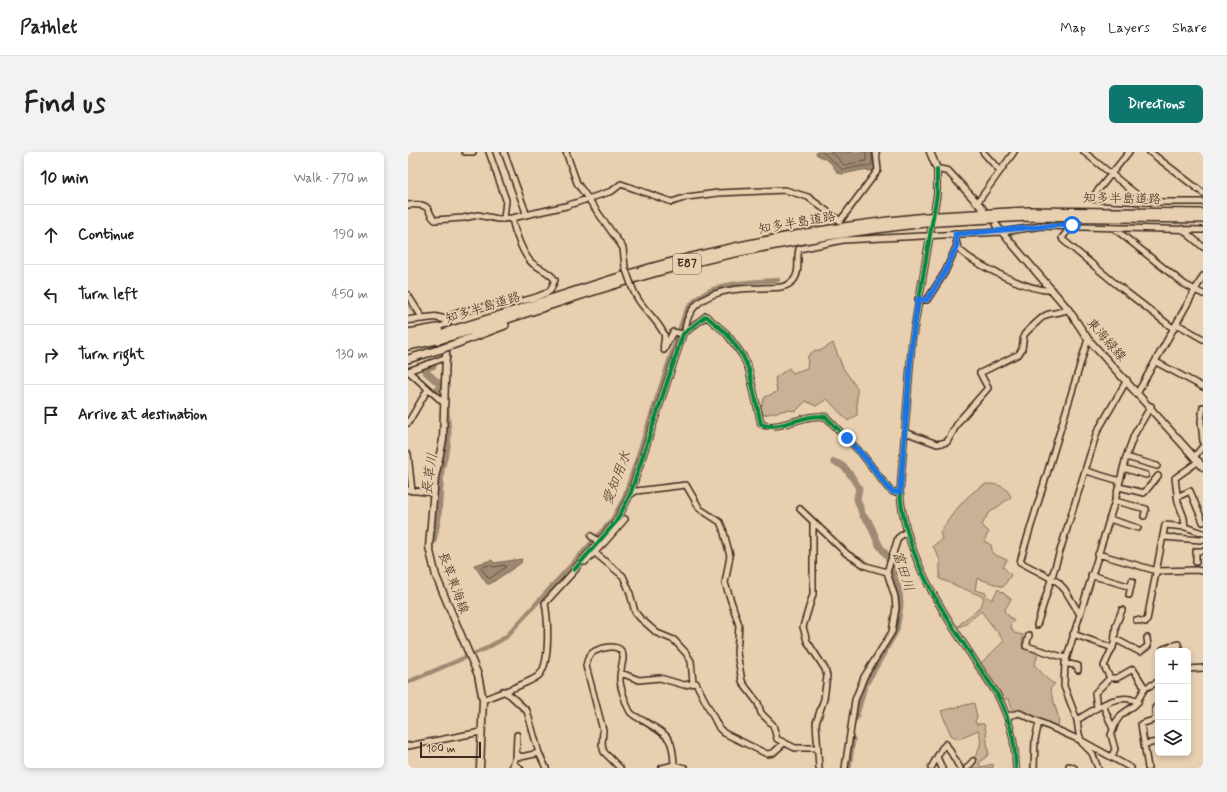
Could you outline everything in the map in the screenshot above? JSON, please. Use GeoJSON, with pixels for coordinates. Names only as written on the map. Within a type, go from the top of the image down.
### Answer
{"type":"FeatureCollection","features":[{"type":"Feature","properties":{"kind":"highway","name":"知多半島道路"},"geometry":{"type":"LineString","coordinates":[[455,330],[632,273],[721,250],[831,229],[1028,211],[1203,213]]}},
{"type":"Feature","properties":{"kind":"highway","name":"知多半島道路"},"geometry":{"type":"LineString","coordinates":[[939,219],[1028,217],[1203,219]]}},
{"type":"Feature","properties":{"kind":"highway","name":"知多半島道路"},"geometry":{"type":"LineString","coordinates":[[408,340],[540,310],[634,279],[723,256],[832,235],[926,220]]}},
{"type":"Feature","properties":{"kind":"highway"},"geometry":{"type":"LineString","coordinates":[[408,359],[455,344],[540,310]]}},
{"type":"Feature","properties":{"kind":"highway"},"geometry":{"type":"LineString","coordinates":[[408,333],[443,333],[455,330]]}},
{"type":"Feature","properties":{"kind":"highway","name":"知多半島道路"},"geometry":{"type":"LineString","coordinates":[[408,346],[443,333]]}},
{"type":"Feature","properties":{"kind":"main road"},"geometry":{"type":"LineString","coordinates":[[930,152],[937,169],[948,171],[983,209]]}},
{"type":"Feature","properties":{"kind":"main road","name":"東海緑線"},"geometry":{"type":"LineString","coordinates":[[996,225],[1068,309],[1088,339],[1151,406],[1199,461]]}},
{"type":"Feature","properties":{"kind":"main road"},"geometry":{"type":"LineString","coordinates":[[408,320],[435,317],[444,319]]}},
{"type":"Feature","properties":{"kind":"main road","name":"長草東海線"},"geometry":{"type":"LineString","coordinates":[[444,319],[447,324],[447,357],[443,440],[438,458],[429,547],[431,561],[478,675],[484,700],[480,768]]}},
{"type":"Feature","properties":{"kind":"street"},"geometry":{"type":"LineString","coordinates":[[465,152],[473,152]]}},
{"type":"Feature","properties":{"kind":"street"},"geometry":{"type":"LineString","coordinates":[[489,152],[506,200],[504,219]]}},
{"type":"Feature","properties":{"kind":"street"},"geometry":{"type":"LineString","coordinates":[[504,152],[526,215]]}},
{"type":"Feature","properties":{"kind":"street"},"geometry":{"type":"LineString","coordinates":[[566,152],[576,183],[621,244],[624,252],[626,267],[636,298],[664,334],[664,350],[674,332],[684,333],[689,331],[706,316],[733,341],[749,370],[761,424],[778,424],[818,416],[826,417],[862,454],[888,488],[893,492],[900,492]]}},
{"type":"Feature","properties":{"kind":"street"},"geometry":{"type":"LineString","coordinates":[[408,205],[425,206],[429,209],[431,217],[435,220],[463,218],[478,215],[504,219],[566,206],[586,198],[612,191],[621,184],[672,202],[687,197],[718,193],[785,190],[808,197],[840,221],[878,170],[876,152]]}},
{"type":"Feature","properties":{"kind":"street"},"geometry":{"type":"LineString","coordinates":[[982,152],[1000,171]]}},
{"type":"Feature","properties":{"kind":"street"},"geometry":{"type":"LineString","coordinates":[[977,203],[1014,152]]}},
{"type":"Feature","properties":{"kind":"street"},"geometry":{"type":"LineString","coordinates":[[1084,152],[1146,202]]}},
{"type":"Feature","properties":{"kind":"street"},"geometry":{"type":"LineString","coordinates":[[1129,152],[1091,199],[1146,202],[1203,202]]}},
{"type":"Feature","properties":{"kind":"street"},"geometry":{"type":"LineString","coordinates":[[1150,152],[1203,193]]}},
{"type":"Feature","properties":{"kind":"street"},"geometry":{"type":"LineString","coordinates":[[937,169],[937,194],[912,341],[900,492],[902,515],[934,598],[997,694],[1008,716],[1015,741],[1016,768]]}},
{"type":"Feature","properties":{"kind":"street"},"geometry":{"type":"LineString","coordinates":[[444,319],[462,312],[509,304],[550,291],[555,280],[552,276],[531,262],[516,234],[512,218]]}},
{"type":"Feature","properties":{"kind":"street"},"geometry":{"type":"LineString","coordinates":[[1072,225],[1062,238],[1063,240],[1116,284],[1175,326],[1203,339]]}},
{"type":"Feature","properties":{"kind":"street"},"geometry":{"type":"LineString","coordinates":[[484,700],[538,676],[544,667],[546,657],[546,603],[621,516],[630,495],[688,318],[699,302],[712,294],[732,290],[777,288],[793,281],[797,270],[799,249],[843,240],[1002,232],[1042,226],[1072,225],[1115,229],[1137,227],[1203,230]]}},
{"type":"Feature","properties":{"kind":"street"},"geometry":{"type":"LineString","coordinates":[[1115,229],[1184,284],[1203,294]]}},
{"type":"Feature","properties":{"kind":"street"},"geometry":{"type":"LineString","coordinates":[[1182,229],[1203,247]]}},
{"type":"Feature","properties":{"kind":"street"},"geometry":{"type":"LineString","coordinates":[[955,234],[959,248],[981,264],[1025,286],[1052,290]]}},
{"type":"Feature","properties":{"kind":"street"},"geometry":{"type":"LineString","coordinates":[[918,299],[927,300],[945,272],[957,245]]}},
{"type":"Feature","properties":{"kind":"street"},"geometry":{"type":"LineString","coordinates":[[1138,392],[1203,276]]}},
{"type":"Feature","properties":{"kind":"street"},"geometry":{"type":"LineString","coordinates":[[408,295],[423,318]]}},
{"type":"Feature","properties":{"kind":"street"},"geometry":{"type":"LineString","coordinates":[[905,432],[937,444],[947,442],[962,416],[988,388],[980,373],[1019,354],[1022,349],[1024,335],[1034,327],[1041,318],[1048,314],[1059,314],[1068,309]]}},
{"type":"Feature","properties":{"kind":"street"},"geometry":{"type":"LineString","coordinates":[[1079,613],[1062,586],[1020,562],[1088,339]]}},
{"type":"Feature","properties":{"kind":"street"},"geometry":{"type":"LineString","coordinates":[[444,403],[408,371],[447,357]]}},
{"type":"Feature","properties":{"kind":"street"},"geometry":{"type":"LineString","coordinates":[[1156,362],[1203,388]]}},
{"type":"Feature","properties":{"kind":"street"},"geometry":{"type":"LineString","coordinates":[[1037,625],[1097,432],[1127,380]]}},
{"type":"Feature","properties":{"kind":"street"},"geometry":{"type":"LineString","coordinates":[[408,423],[428,389]]}},
{"type":"Feature","properties":{"kind":"street"},"geometry":{"type":"LineString","coordinates":[[1098,768],[1092,753],[1082,743],[1077,720],[1064,686],[1066,660],[1079,613],[1115,501],[1126,457],[1134,435],[1151,406]]}},
{"type":"Feature","properties":{"kind":"street"},"geometry":{"type":"LineString","coordinates":[[1203,406],[1201,421],[1203,440]]}},
{"type":"Feature","properties":{"kind":"street"},"geometry":{"type":"LineString","coordinates":[[1185,527],[1184,518],[1177,497],[1175,478],[1199,461],[1203,446]]}},
{"type":"Feature","properties":{"kind":"street"},"geometry":{"type":"LineString","coordinates":[[408,454],[410,490],[434,493]]}},
{"type":"Feature","properties":{"kind":"street"},"geometry":{"type":"LineString","coordinates":[[1126,457],[1157,466]]}},
{"type":"Feature","properties":{"kind":"street"},"geometry":{"type":"LineString","coordinates":[[1123,468],[1146,475]]}},
{"type":"Feature","properties":{"kind":"street"},"geometry":{"type":"LineString","coordinates":[[1086,471],[1144,494],[1158,476]]}},
{"type":"Feature","properties":{"kind":"street"},"geometry":{"type":"LineString","coordinates":[[630,495],[636,491],[686,485],[700,509],[720,522],[730,556],[725,583],[739,625],[737,653],[744,684],[754,696],[761,713],[773,725],[777,739],[795,748],[818,748]]}},
{"type":"Feature","properties":{"kind":"street"},"geometry":{"type":"LineString","coordinates":[[1177,497],[1190,491],[1203,522]]}},
{"type":"Feature","properties":{"kind":"street"},"geometry":{"type":"LineString","coordinates":[[1115,501],[1146,509],[1144,516]]}},
{"type":"Feature","properties":{"kind":"street"},"geometry":{"type":"LineString","coordinates":[[800,509],[847,554],[866,566],[887,572]]}},
{"type":"Feature","properties":{"kind":"street"},"geometry":{"type":"LineString","coordinates":[[574,570],[579,568],[595,553],[625,519]]}},
{"type":"Feature","properties":{"kind":"street"},"geometry":{"type":"LineString","coordinates":[[1109,519],[1138,528]]}},
{"type":"Feature","properties":{"kind":"street"},"geometry":{"type":"LineString","coordinates":[[813,523],[813,594],[803,627],[804,634],[825,668],[827,676],[824,699],[816,723],[819,768]]}},
{"type":"Feature","properties":{"kind":"street"},"geometry":{"type":"LineString","coordinates":[[1136,620],[1146,622],[1147,620],[1147,613],[1166,525],[1185,527],[1203,533]]}},
{"type":"Feature","properties":{"kind":"street"},"geometry":{"type":"LineString","coordinates":[[845,768],[855,700],[864,677],[888,640],[894,622],[896,608],[895,597],[887,572],[898,538],[907,531]]}},
{"type":"Feature","properties":{"kind":"street"},"geometry":{"type":"LineString","coordinates":[[591,536],[599,542]]}},
{"type":"Feature","properties":{"kind":"street"},"geometry":{"type":"LineString","coordinates":[[1163,537],[1203,539]]}},
{"type":"Feature","properties":{"kind":"street"},"geometry":{"type":"LineString","coordinates":[[1196,562],[1196,551],[1203,551]]}},
{"type":"Feature","properties":{"kind":"street"},"geometry":{"type":"LineString","coordinates":[[595,553],[623,576],[629,590],[635,612],[640,618],[657,633],[674,640],[686,652],[691,661],[693,683]]}},
{"type":"Feature","properties":{"kind":"street"},"geometry":{"type":"LineString","coordinates":[[1098,554],[1157,571],[1203,571]]}},
{"type":"Feature","properties":{"kind":"street"},"geometry":{"type":"LineString","coordinates":[[1091,575],[1131,584],[1129,595]]}},
{"type":"Feature","properties":{"kind":"street"},"geometry":{"type":"LineString","coordinates":[[1110,678],[1104,666],[1113,648],[1116,625],[1122,610]]}},
{"type":"Feature","properties":{"kind":"street"},"geometry":{"type":"LineString","coordinates":[[1073,634],[1113,648]]}},
{"type":"Feature","properties":{"kind":"street"},"geometry":{"type":"LineString","coordinates":[[1029,635],[1026,646],[1066,660],[1078,666],[1078,670]]}},
{"type":"Feature","properties":{"kind":"street"},"geometry":{"type":"LineString","coordinates":[[1115,639],[1140,652],[1148,646],[1147,638]]}},
{"type":"Feature","properties":{"kind":"street"},"geometry":{"type":"LineString","coordinates":[[1165,648],[1178,644],[1179,648]]}},
{"type":"Feature","properties":{"kind":"street"},"geometry":{"type":"LineString","coordinates":[[620,768],[604,752],[602,745],[602,730],[586,666],[587,660],[593,652],[609,646],[615,646],[621,651],[623,657],[620,680],[631,714],[664,734],[671,741],[674,747],[674,766]]}},
{"type":"Feature","properties":{"kind":"street"},"geometry":{"type":"LineString","coordinates":[[1191,669],[1203,668]]}},
{"type":"Feature","properties":{"kind":"street"},"geometry":{"type":"LineString","coordinates":[[1097,708],[1095,693],[1110,678],[1118,678],[1133,669],[1145,688]]}},
{"type":"Feature","properties":{"kind":"street"},"geometry":{"type":"LineString","coordinates":[[621,673],[639,680],[660,678],[684,685],[696,683],[718,728],[724,733],[766,754],[773,753],[784,743]]}},
{"type":"Feature","properties":{"kind":"street"},"geometry":{"type":"LineString","coordinates":[[1112,756],[1115,749],[1111,738],[1113,729],[1121,715],[1138,702],[1145,688],[1155,684]]}},
{"type":"Feature","properties":{"kind":"street"},"geometry":{"type":"LineString","coordinates":[[503,691],[510,695],[527,712],[538,752],[546,768]]}},
{"type":"Feature","properties":{"kind":"street"},"geometry":{"type":"LineString","coordinates":[[1077,720],[1115,699],[1134,700],[1138,702]]}},
{"type":"Feature","properties":{"kind":"street"},"geometry":{"type":"LineString","coordinates":[[1103,705],[1113,729]]}},
{"type":"Feature","properties":{"kind":"street"},"geometry":{"type":"LineString","coordinates":[[1008,716],[1019,713],[1082,741],[1112,756],[1131,768]]}},
{"type":"Feature","properties":{"kind":"street"},"geometry":{"type":"LineString","coordinates":[[1148,768],[1141,724],[1155,719]]}},
{"type":"Feature","properties":{"kind":"street"},"geometry":{"type":"LineString","coordinates":[[1034,768],[1035,740],[1039,722]]}},
{"type":"Feature","properties":{"kind":"street"},"geometry":{"type":"LineString","coordinates":[[408,746],[481,732]]}},
{"type":"Feature","properties":{"kind":"street"},"geometry":{"type":"LineString","coordinates":[[517,734],[519,755],[513,766],[520,768]]}},
{"type":"Feature","properties":{"kind":"street"},"geometry":{"type":"LineString","coordinates":[[1144,744],[1155,742]]}},
{"type":"Feature","properties":{"kind":"street"},"geometry":{"type":"LineString","coordinates":[[931,768],[946,744],[960,768]]}},
{"type":"Feature","properties":{"kind":"street"},"geometry":{"type":"LineString","coordinates":[[519,755],[538,752]]}},
{"type":"Feature","properties":{"kind":"street"},"geometry":{"type":"LineString","coordinates":[[519,755],[526,760]]}},
{"type":"Feature","properties":{"kind":"street"},"geometry":{"type":"LineString","coordinates":[[937,757],[942,768]]}},
{"type":"Feature","properties":{"kind":"street"},"geometry":{"type":"LineString","coordinates":[[966,768],[973,761]]}},
{"type":"Feature","properties":{"kind":"street"},"geometry":{"type":"LineString","coordinates":[[662,768],[674,766],[685,768]]}},
{"type":"Feature","properties":{"kind":"shaded area"},"geometry":{"type":"Polygon","coordinates":[[[833,343],[843,368],[857,388],[857,415],[848,421],[827,399],[816,406],[806,401],[796,411],[787,410],[763,415],[761,407],[765,397],[777,392],[775,378],[789,368],[793,373],[807,368],[808,356],[815,350],[820,351],[833,343]]]}},
{"type":"Feature","properties":{"kind":"shaded area"},"geometry":{"type":"Polygon","coordinates":[[[986,484],[1001,486],[1007,490],[1011,497],[988,514],[982,525],[989,532],[984,541],[991,545],[993,554],[1007,560],[1003,567],[1011,575],[1003,587],[977,578],[975,590],[986,593],[986,596],[992,600],[998,589],[1011,599],[1004,611],[1014,621],[1010,625],[1014,633],[1023,635],[1022,645],[1025,649],[1037,652],[1037,658],[1034,665],[1055,684],[1050,689],[1059,719],[1058,728],[1012,709],[1009,699],[1003,699],[980,664],[1004,641],[981,611],[966,624],[958,627],[980,607],[984,597],[940,579],[940,560],[933,546],[942,539],[940,532],[960,505],[972,493],[986,484]]]}},
{"type":"Feature","properties":{"kind":"shaded area"},"geometry":{"type":"Polygon","coordinates":[[[974,703],[977,717],[975,721],[976,724],[984,724],[989,754],[979,763],[981,767],[993,764],[993,768],[972,768],[970,764],[978,752],[980,744],[980,735],[978,730],[958,739],[951,735],[941,711],[974,703]]]}},
{"type":"Feature","properties":{"kind":"water"},"geometry":{"type":"Polygon","coordinates":[[[817,152],[875,152],[877,167],[871,171],[862,170],[843,174],[838,173],[830,162],[816,154],[817,152]]]}},
{"type":"Feature","properties":{"kind":"water"},"geometry":{"type":"Polygon","coordinates":[[[522,559],[521,563],[490,584],[487,584],[474,565],[492,560],[494,563],[522,559]]]}},
{"type":"Feature","properties":{"kind":"waterway","name":"愛知用水"},"geometry":{"type":"LineString","coordinates":[[408,682],[485,649],[506,637],[612,520],[624,498],[685,313],[693,302],[703,294],[726,285],[778,280]]}},
{"type":"Feature","properties":{"kind":"waterway","name":"長草川"},"geometry":{"type":"LineString","coordinates":[[408,300],[418,315]]}},
{"type":"Feature","properties":{"kind":"waterway","name":"長草川"},"geometry":{"type":"LineString","coordinates":[[433,366],[426,368],[426,372],[442,386],[435,391],[438,396]]}},
{"type":"Feature","properties":{"kind":"waterway","name":"長草川"},"geometry":{"type":"LineString","coordinates":[[433,541],[438,517],[441,469],[447,447],[448,434],[446,410]]}},
{"type":"Feature","properties":{"kind":"waterway","name":"富田川"},"geometry":{"type":"LineString","coordinates":[[834,462],[846,469],[859,488],[857,499],[863,516],[869,522],[879,545],[888,557],[899,592],[900,605],[896,630],[864,686],[855,718]]}},
{"type":"Feature","properties":{"kind":"waterway","name":"富田川"},"geometry":{"type":"LineString","coordinates":[[848,768],[852,740]]}},
{"type":"Feature","properties":{"kind":"tunnel"},"geometry":{"type":"LineString","coordinates":[[1137,202],[1137,227]]}},
{"type":"Feature","properties":{"kind":"cycle path"},"geometry":{"type":"LineString","coordinates":[[937,169],[937,194],[912,341],[900,492],[904,520],[912,547],[923,573],[950,623],[997,694],[1005,712],[1013,739],[1016,768]]}},
{"type":"Feature","properties":{"kind":"cycle path"},"geometry":{"type":"LineString","coordinates":[[574,570],[616,522],[630,495],[683,334],[706,316],[726,333],[743,356],[749,370],[761,424],[776,426],[810,417],[826,417],[862,454],[888,488],[893,492],[900,492]]}},
{"type":"Feature","properties":{"kind":"route"},"geometry":{"type":"LineString","coordinates":[[847,438],[867,460],[890,491],[900,492],[912,341],[918,299],[927,300],[945,272],[957,245],[955,234],[1002,232],[1042,226],[1072,225]]}}]}
